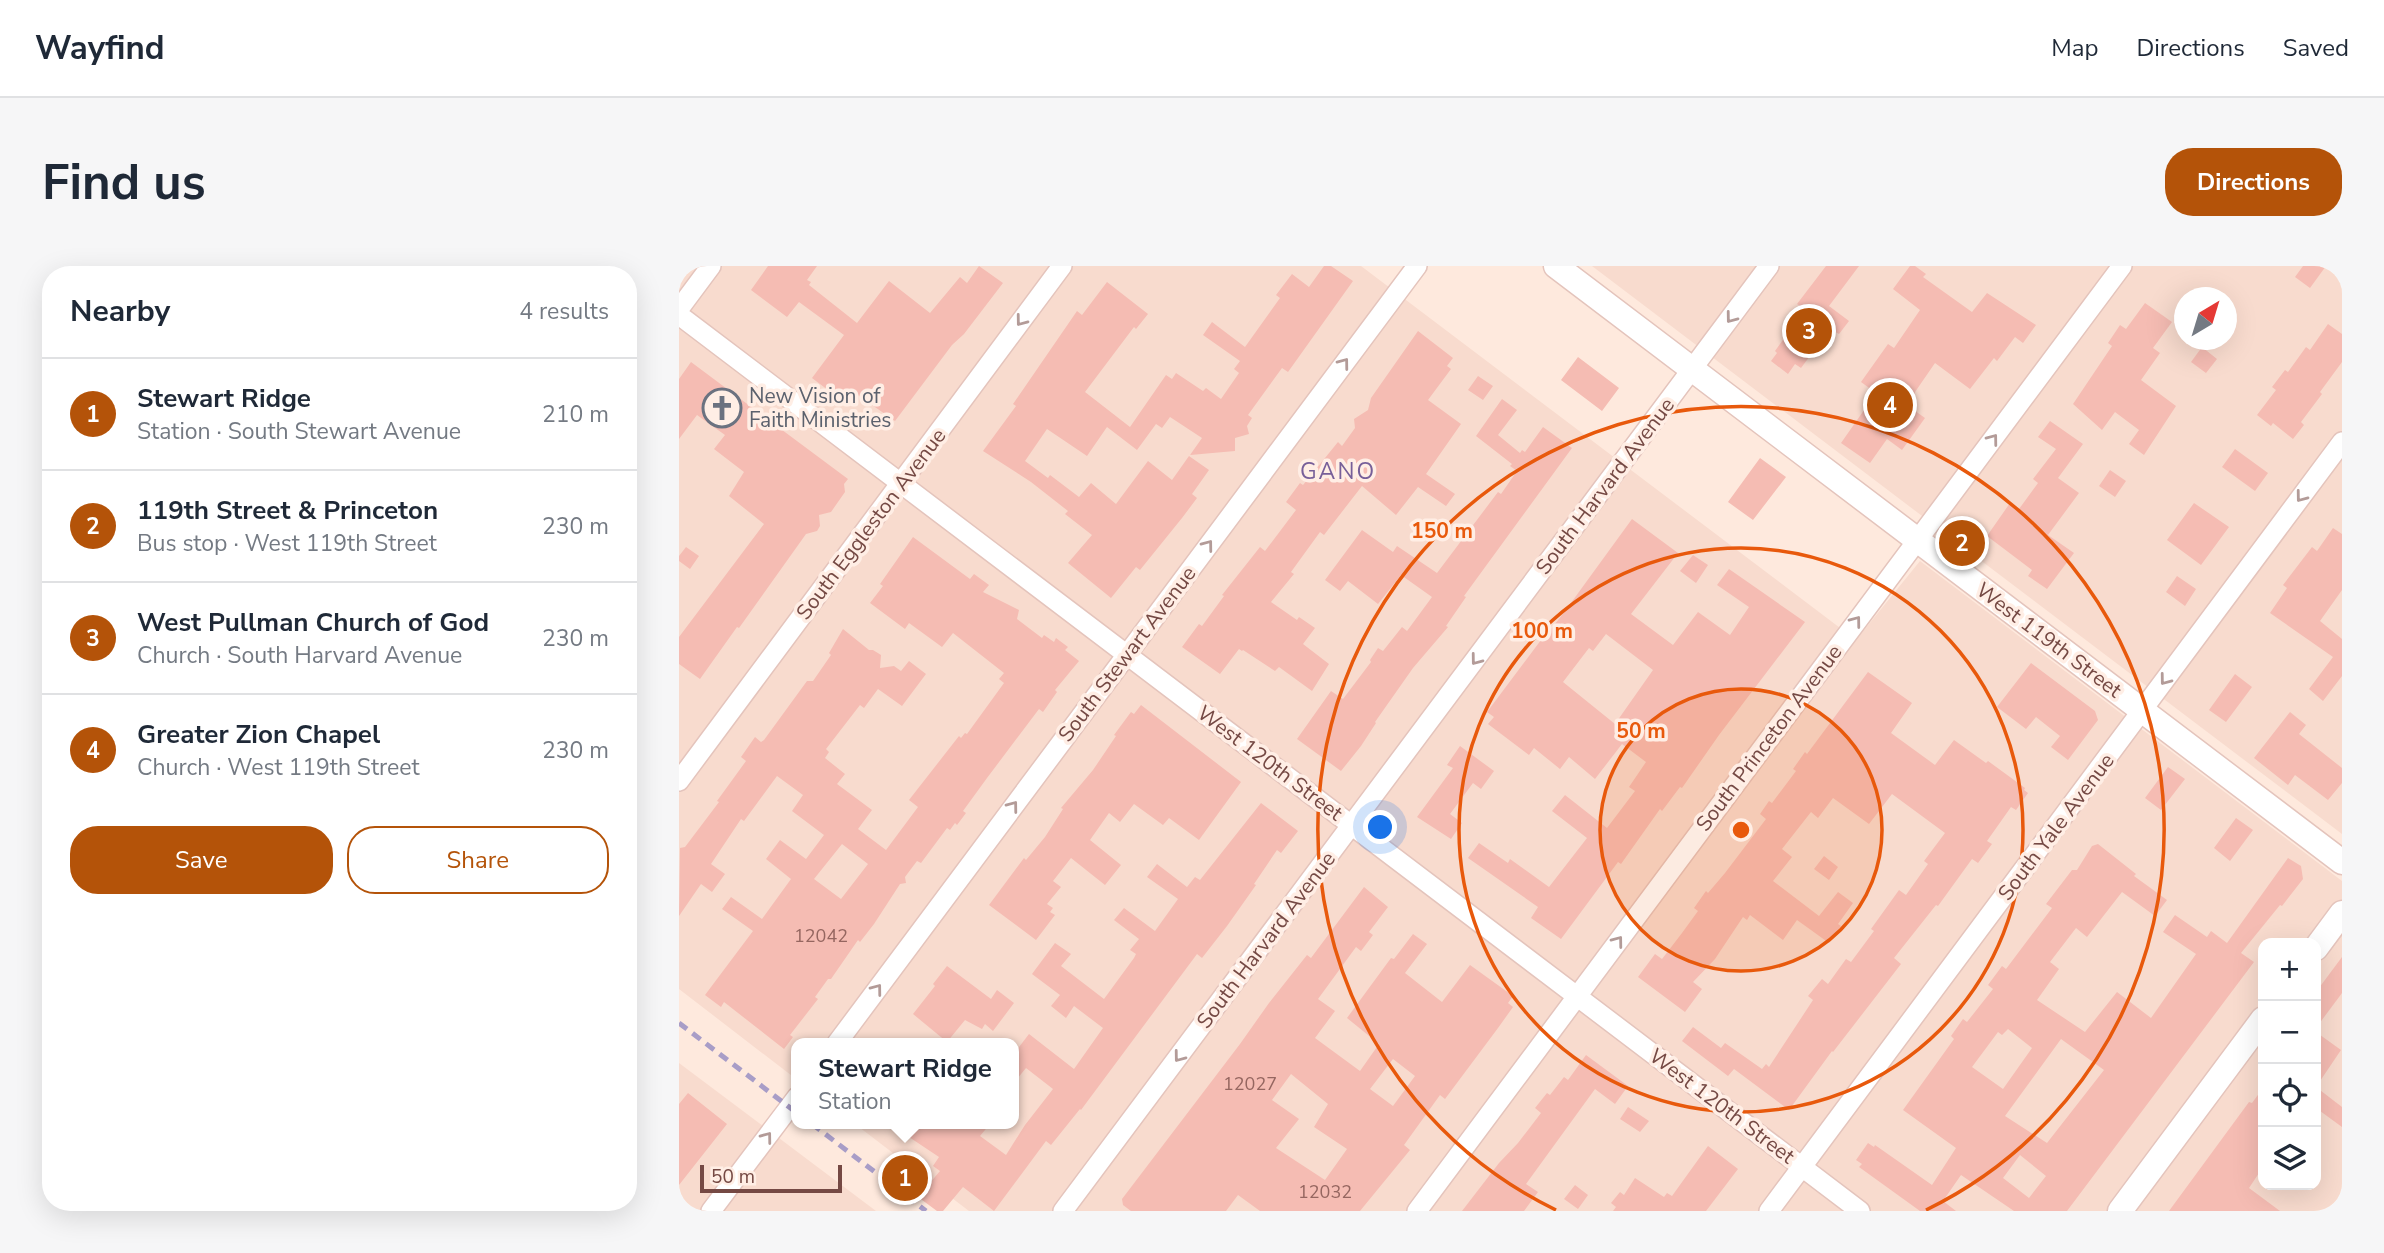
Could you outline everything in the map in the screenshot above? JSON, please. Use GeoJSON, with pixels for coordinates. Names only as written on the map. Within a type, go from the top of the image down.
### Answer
{"type":"FeatureCollection","features":[{"type":"Feature","properties":{"kind":"street"},"geometry":{"type":"LineString","coordinates":[[679,309],[711,266]]}},
{"type":"Feature","properties":{"kind":"street","name":"South Eggleston Avenue"},"geometry":{"type":"LineString","coordinates":[[679,781],[1062,266]]}},
{"type":"Feature","properties":{"kind":"street","name":"South Stewart Avenue"},"geometry":{"type":"LineString","coordinates":[[841,1038],[1417,266]]}},
{"type":"Feature","properties":{"kind":"street","name":"West 119th Street"},"geometry":{"type":"LineString","coordinates":[[1556,266],[2342,862]]}},
{"type":"Feature","properties":{"kind":"street","name":"South Harvard Avenue"},"geometry":{"type":"LineString","coordinates":[[1063,1211],[1769,266]]}},
{"type":"Feature","properties":{"kind":"street","name":"South Princeton Avenue"},"geometry":{"type":"LineString","coordinates":[[1417,1211],[2122,266]]}},
{"type":"Feature","properties":{"kind":"street","name":"West 120th Street"},"geometry":{"type":"LineString","coordinates":[[679,315],[1860,1211]]}},
{"type":"Feature","properties":{"kind":"street","name":"South Yale Avenue"},"geometry":{"type":"LineString","coordinates":[[1769,1211],[2342,442]]}},
{"type":"Feature","properties":{"kind":"street"},"geometry":{"type":"LineString","coordinates":[[2321,941],[2342,913]]}},
{"type":"Feature","properties":{"kind":"street"},"geometry":{"type":"LineString","coordinates":[[2120,1211],[2258,1026]]}},
{"type":"Feature","properties":{"kind":"street"},"geometry":{"type":"LineString","coordinates":[[711,1211],[791,1104]]}},
{"type":"Feature","properties":{"kind":"shaded area"},"geometry":{"type":"Polygon","coordinates":[[[679,266],[1361,266],[1856,640],[1920,561],[2342,881],[2342,1211],[969,1211],[862,1129],[1019,1129],[1019,1038],[791,1038],[791,1075],[679,989],[679,266]]]}},
{"type":"Feature","properties":{"kind":"shaded area"},"geometry":{"type":"Polygon","coordinates":[[[1592,266],[2342,266],[2342,834],[1592,266]]]}},
{"type":"Feature","properties":{"kind":"shaded area"},"geometry":{"type":"Polygon","coordinates":[[[679,1063],[876,1211],[679,1211],[679,1063]]]}},
{"type":"Feature","properties":{"kind":"building"},"geometry":{"type":"Polygon","coordinates":[[[768,266],[817,266],[807,280],[811,282],[809,285],[857,323],[889,281],[930,313],[960,277],[967,283],[979,266],[1003,283],[895,421],[852,391],[844,402],[812,378],[844,335],[799,302],[787,317],[751,290],[768,266]]]}},
{"type":"Feature","properties":{"kind":"building"},"geometry":{"type":"Polygon","coordinates":[[[1324,266],[1331,266],[1353,281],[1288,372],[1282,368],[1248,415],[1252,418],[1247,426],[1249,434],[1235,438],[1235,451],[1190,455],[1202,438],[1170,417],[1162,428],[1156,424],[1137,450],[1107,427],[1087,456],[1047,429],[1025,461],[1048,478],[1050,475],[1079,497],[1091,483],[1116,504],[1148,461],[1172,480],[1189,456],[1209,470],[1192,494],[1197,498],[1182,518],[1140,570],[1136,567],[1111,598],[1068,563],[1092,535],[1065,514],[1068,511],[1031,482],[983,451],[1016,406],[1013,404],[1077,311],[1082,315],[1107,282],[1148,314],[1136,329],[1134,327],[1085,392],[1130,427],[1166,375],[1172,379],[1176,373],[1221,399],[1239,373],[1234,369],[1240,361],[1203,335],[1212,322],[1245,347],[1280,298],[1276,295],[1292,274],[1309,287],[1324,266]]]}},
{"type":"Feature","properties":{"kind":"building"},"geometry":{"type":"Polygon","coordinates":[[[1826,266],[1859,266],[1829,306],[1849,321],[1839,334],[1830,329],[1801,368],[1795,364],[1788,374],[1771,361],[1777,353],[1775,351],[1805,309],[1797,304],[1826,266]]]}},
{"type":"Feature","properties":{"kind":"building"},"geometry":{"type":"Polygon","coordinates":[[[1910,266],[1915,266],[1926,274],[1923,277],[1972,312],[1987,293],[2036,325],[2023,343],[2015,337],[1997,361],[1994,358],[1970,389],[1935,363],[1915,392],[1911,408],[1925,418],[1902,450],[1887,439],[1870,463],[1841,443],[1876,393],[1861,382],[1888,344],[1894,348],[1920,310],[1893,289],[1910,266]]]}},
{"type":"Feature","properties":{"kind":"building"},"geometry":{"type":"Polygon","coordinates":[[[2303,266],[2326,266],[2310,288],[2295,277],[2303,266]]]}},
{"type":"Feature","properties":{"kind":"building"},"geometry":{"type":"Polygon","coordinates":[[[2145,303],[2172,322],[2153,348],[2160,353],[2141,380],[2176,406],[2144,455],[2129,444],[2139,430],[2115,412],[2102,430],[2073,404],[2112,346],[2108,343],[2120,325],[2126,329],[2145,303]]]}},
{"type":"Feature","properties":{"kind":"building"},"geometry":{"type":"Polygon","coordinates":[[[2328,324],[2342,334],[2342,362],[2320,392],[2322,394],[2301,422],[2304,425],[2293,439],[2273,423],[2271,426],[2257,415],[2276,390],[2272,387],[2285,370],[2288,372],[2306,347],[2310,350],[2328,324]]]}},
{"type":"Feature","properties":{"kind":"building"},"geometry":{"type":"Polygon","coordinates":[[[1418,331],[1453,358],[1447,366],[1451,369],[1428,400],[1461,424],[1426,474],[1455,494],[1446,506],[1418,487],[1396,515],[1362,486],[1324,535],[1320,532],[1291,572],[1294,574],[1271,602],[1297,620],[1299,617],[1315,628],[1303,644],[1329,664],[1312,691],[1279,667],[1275,671],[1239,649],[1220,674],[1182,647],[1199,624],[1202,626],[1224,596],[1222,595],[1260,547],[1265,551],[1296,510],[1286,502],[1338,442],[1342,446],[1355,428],[1354,419],[1368,410],[1371,398],[1418,331]]]}},
{"type":"Feature","properties":{"kind":"building"},"geometry":{"type":"Polygon","coordinates":[[[2200,350],[2206,350],[2217,359],[2206,373],[2191,362],[2200,350]]]}},
{"type":"Feature","properties":{"kind":"building"},"geometry":{"type":"Polygon","coordinates":[[[1578,357],[1619,388],[1602,411],[1561,380],[1578,357]]]}},
{"type":"Feature","properties":{"kind":"building"},"geometry":{"type":"Polygon","coordinates":[[[691,362],[848,479],[844,484],[845,492],[831,512],[819,515],[820,526],[817,531],[806,534],[700,679],[679,664],[679,637],[764,524],[729,496],[744,472],[714,449],[725,435],[697,415],[679,439],[679,379],[691,362]]]}},
{"type":"Feature","properties":{"kind":"building"},"geometry":{"type":"Polygon","coordinates":[[[1478,376],[1493,386],[1483,400],[1468,390],[1478,376]]]}},
{"type":"Feature","properties":{"kind":"building"},"geometry":{"type":"Polygon","coordinates":[[[1502,399],[1517,410],[1498,435],[1520,453],[1522,450],[1525,452],[1543,427],[1572,448],[1464,596],[1466,597],[1446,626],[1448,627],[1413,668],[1341,771],[1297,739],[1331,691],[1343,699],[1371,662],[1378,648],[1383,651],[1402,627],[1407,631],[1432,597],[1401,575],[1378,604],[1348,581],[1340,591],[1325,580],[1362,530],[1393,552],[1397,546],[1437,573],[1517,471],[1476,436],[1502,399]]]}},
{"type":"Feature","properties":{"kind":"building"},"geometry":{"type":"Polygon","coordinates":[[[2050,421],[2083,444],[2058,478],[2079,493],[2048,535],[2074,553],[2047,589],[2028,576],[2032,570],[1987,536],[2010,503],[2019,509],[2038,483],[2033,479],[2056,449],[2038,437],[2050,421]]]}},
{"type":"Feature","properties":{"kind":"building"},"geometry":{"type":"Polygon","coordinates":[[[2235,449],[2268,473],[2255,491],[2222,467],[2235,449]]]}},
{"type":"Feature","properties":{"kind":"building"},"geometry":{"type":"Polygon","coordinates":[[[1760,458],[1786,477],[1753,520],[1728,502],[1760,458]]]}},
{"type":"Feature","properties":{"kind":"building"},"geometry":{"type":"Polygon","coordinates":[[[2110,470],[2126,481],[2115,497],[2099,486],[2110,470]]]}},
{"type":"Feature","properties":{"kind":"building"},"geometry":{"type":"Polygon","coordinates":[[[2194,503],[2229,527],[2201,565],[2167,540],[2194,503]]]}},
{"type":"Feature","properties":{"kind":"building"},"geometry":{"type":"Polygon","coordinates":[[[1632,519],[1678,553],[1631,614],[1673,645],[1698,612],[1730,635],[1749,607],[1717,585],[1729,569],[1805,622],[1682,788],[1680,787],[1662,811],[1660,809],[1621,864],[1618,862],[1561,939],[1531,918],[1538,907],[1468,858],[1479,843],[1508,863],[1510,859],[1549,887],[1587,838],[1552,811],[1565,795],[1607,828],[1635,791],[1629,787],[1646,762],[1622,744],[1595,779],[1569,757],[1560,769],[1534,748],[1529,755],[1488,724],[1494,717],[1487,712],[1632,519]],[[1606,634],[1593,651],[1589,648],[1563,682],[1615,724],[1653,670],[1606,634]]]}},
{"type":"Feature","properties":{"kind":"building"},"geometry":{"type":"Polygon","coordinates":[[[2333,528],[2342,534],[2342,590],[2320,621],[2342,639],[2342,676],[2323,701],[2309,689],[2333,657],[2270,613],[2287,588],[2283,585],[2312,547],[2317,551],[2333,528]]]}},
{"type":"Feature","properties":{"kind":"building"},"geometry":{"type":"Polygon","coordinates":[[[913,537],[970,579],[974,574],[989,585],[983,592],[1019,610],[1017,619],[1042,638],[1044,635],[1054,642],[1056,638],[1068,647],[1065,650],[1079,661],[1055,690],[1057,692],[1043,712],[1039,709],[987,778],[963,811],[966,813],[957,825],[955,823],[950,830],[947,828],[921,863],[917,861],[905,877],[906,883],[900,884],[874,924],[860,942],[858,940],[815,997],[818,999],[790,1035],[793,1037],[784,1049],[724,1002],[721,1007],[705,995],[753,931],[722,909],[731,897],[762,919],[791,879],[766,859],[780,840],[806,859],[824,835],[792,811],[803,795],[777,776],[744,821],[741,819],[711,864],[725,874],[712,892],[701,884],[679,916],[680,848],[685,847],[719,802],[717,801],[746,761],[741,757],[755,737],[761,742],[764,740],[807,681],[813,681],[831,655],[829,653],[843,629],[869,650],[881,655],[880,668],[894,666],[901,671],[909,661],[926,674],[902,706],[878,689],[864,708],[860,705],[826,749],[829,752],[825,758],[845,774],[837,784],[872,810],[858,829],[886,850],[918,807],[909,800],[959,736],[961,738],[967,734],[1004,683],[999,679],[1004,673],[953,633],[942,647],[909,623],[905,629],[870,603],[883,586],[880,584],[913,537]],[[842,844],[814,879],[841,899],[868,864],[842,844]]]}},
{"type":"Feature","properties":{"kind":"building"},"geometry":{"type":"Polygon","coordinates":[[[686,547],[699,556],[690,569],[679,561],[679,556],[686,547]]]}},
{"type":"Feature","properties":{"kind":"building"},"geometry":{"type":"Polygon","coordinates":[[[1693,555],[1708,565],[1696,583],[1680,571],[1693,555]]]}},
{"type":"Feature","properties":{"kind":"building"},"geometry":{"type":"Polygon","coordinates":[[[2177,576],[2196,589],[2185,606],[2166,592],[2177,576]]]}},
{"type":"Feature","properties":{"kind":"building"},"geometry":{"type":"Polygon","coordinates":[[[2031,663],[2095,711],[2098,720],[2068,760],[2051,747],[2060,736],[2036,717],[2026,729],[1997,707],[2031,663]]]}},
{"type":"Feature","properties":{"kind":"building"},"geometry":{"type":"Polygon","coordinates":[[[1868,672],[1912,703],[1891,733],[1935,765],[1954,740],[1986,763],[1988,761],[2028,793],[2016,810],[2011,807],[1987,841],[1992,844],[1978,863],[1972,859],[1938,906],[1936,905],[1894,958],[1901,964],[1789,1110],[1734,1069],[1728,1076],[1682,1041],[1693,1027],[1721,1048],[1725,1043],[1762,1069],[1766,1064],[1769,1067],[1813,1000],[1808,996],[1822,979],[1828,984],[1846,959],[1851,962],[1899,890],[1906,895],[1928,864],[1924,861],[1945,833],[1892,794],[1869,824],[1833,798],[1818,818],[1811,812],[1782,849],[1792,857],[1773,881],[1819,916],[1838,892],[1853,903],[1829,943],[1797,920],[1783,940],[1750,915],[1747,920],[1743,917],[1715,959],[1693,982],[1702,989],[1685,1012],[1638,977],[1655,954],[1662,959],[1682,933],[1698,911],[1694,908],[1706,891],[1708,893],[1725,873],[1766,819],[1760,814],[1769,801],[1772,803],[1796,771],[1793,769],[1805,752],[1807,754],[1868,672]]]}},
{"type":"Feature","properties":{"kind":"building"},"geometry":{"type":"Polygon","coordinates":[[[2235,674],[2252,687],[2226,722],[2209,710],[2235,674]]]}},
{"type":"Feature","properties":{"kind":"building"},"geometry":{"type":"Polygon","coordinates":[[[1141,705],[1241,782],[1199,840],[1169,818],[1163,825],[1134,804],[1120,822],[1109,813],[1090,840],[1121,865],[1105,885],[1071,858],[1053,881],[1061,887],[1047,904],[1053,908],[1050,912],[1055,915],[1036,940],[989,905],[1024,858],[1026,860],[1045,837],[1063,809],[1061,808],[1093,770],[1131,712],[1134,714],[1141,705]]]}},
{"type":"Feature","properties":{"kind":"building"},"geometry":{"type":"Polygon","coordinates":[[[2290,712],[2306,725],[2299,734],[2342,768],[2342,783],[2328,800],[2295,775],[2288,785],[2254,758],[2290,712]]]}},
{"type":"Feature","properties":{"kind":"building"},"geometry":{"type":"Polygon","coordinates":[[[1460,746],[1494,771],[1481,789],[1473,783],[1450,814],[1462,823],[1451,839],[1417,817],[1453,768],[1447,765],[1460,746]]]}},
{"type":"Feature","properties":{"kind":"building"},"geometry":{"type":"Polygon","coordinates":[[[2168,767],[2185,779],[2161,810],[2145,798],[2168,767]]]}},
{"type":"Feature","properties":{"kind":"building"},"geometry":{"type":"Polygon","coordinates":[[[1261,803],[1298,831],[1281,853],[1277,850],[1227,926],[1202,958],[1197,954],[1081,1110],[1051,1145],[1046,1141],[994,1211],[963,1187],[943,1211],[937,1211],[918,1197],[940,1171],[933,1166],[939,1157],[906,1135],[910,1129],[986,1129],[980,1136],[1006,1155],[1053,1089],[1026,1068],[1019,1077],[1019,1047],[1029,1034],[1074,1069],[1103,1028],[1074,1006],[1066,1018],[1051,1006],[1060,995],[1032,974],[1055,943],[1071,954],[1061,966],[1104,999],[1134,958],[1136,954],[1130,950],[1139,939],[1114,920],[1124,908],[1155,931],[1178,899],[1147,877],[1157,864],[1187,887],[1195,877],[1200,880],[1261,803]]]}},
{"type":"Feature","properties":{"kind":"building"},"geometry":{"type":"Polygon","coordinates":[[[2236,818],[2253,830],[2230,861],[2214,848],[2236,818]]]}},
{"type":"Feature","properties":{"kind":"building"},"geometry":{"type":"Polygon","coordinates":[[[2098,844],[2136,874],[2134,876],[2167,900],[2155,916],[2122,892],[2087,937],[2076,928],[2050,962],[2059,969],[2037,1000],[2085,1032],[2117,992],[2151,1018],[2196,954],[2163,932],[2175,915],[2207,937],[2211,931],[2227,943],[2288,858],[2301,866],[2303,879],[2241,953],[2254,962],[2067,1211],[2014,1211],[1961,1175],[1943,1201],[1956,1211],[1920,1211],[1859,1167],[1862,1164],[1856,1160],[1868,1143],[1874,1147],[1875,1145],[1932,1185],[1956,1148],[1903,1110],[1954,1039],[1951,1036],[1963,1019],[1967,1022],[1993,989],[1988,985],[2002,966],[2006,969],[2052,908],[2046,904],[2072,870],[2077,870],[2092,846],[2098,844]],[[2008,1029],[2002,1035],[1998,1032],[1972,1067],[2003,1089],[2032,1048],[2008,1029]],[[2061,1039],[2005,1116],[2047,1143],[2104,1070],[2061,1039]],[[2020,1155],[2003,1178],[2029,1198],[2046,1176],[2020,1155]]]}},
{"type":"Feature","properties":{"kind":"building"},"geometry":{"type":"Polygon","coordinates":[[[1824,856],[1838,867],[1829,880],[1814,869],[1824,856]]]}},
{"type":"Feature","properties":{"kind":"building"},"geometry":{"type":"Polygon","coordinates":[[[1364,887],[1388,907],[1369,932],[1373,935],[1361,951],[1356,947],[1318,999],[1335,1011],[1315,1038],[1360,1071],[1379,1044],[1347,1018],[1391,958],[1394,959],[1413,934],[1427,944],[1405,973],[1442,1002],[1470,965],[1513,996],[1508,1003],[1513,1007],[1445,1099],[1440,1095],[1404,1145],[1410,1150],[1360,1211],[1260,1211],[1238,1195],[1226,1211],[1131,1211],[1123,1205],[1122,1199],[1269,1003],[1307,955],[1311,958],[1364,887]],[[1393,1059],[1370,1089],[1393,1106],[1415,1076],[1393,1059]],[[1291,1074],[1272,1100],[1299,1119],[1276,1148],[1325,1180],[1347,1149],[1314,1127],[1328,1104],[1291,1074]]]}},
{"type":"Feature","properties":{"kind":"building"},"geometry":{"type":"Polygon","coordinates":[[[2342,957],[2342,993],[2321,1021],[2321,1001],[2321,985],[2342,957]]]}},
{"type":"Feature","properties":{"kind":"building"},"geometry":{"type":"Polygon","coordinates":[[[947,966],[991,999],[997,990],[1014,1003],[993,1031],[985,1024],[982,1029],[965,1020],[950,1038],[942,1038],[913,1014],[935,986],[933,984],[947,966]]]}},
{"type":"Feature","properties":{"kind":"building"},"geometry":{"type":"Polygon","coordinates":[[[2321,1036],[2341,1050],[2321,1080],[2321,1036]]]}},
{"type":"Feature","properties":{"kind":"building"},"geometry":{"type":"Polygon","coordinates":[[[1586,1055],[1628,1086],[1615,1104],[1595,1089],[1526,1184],[1538,1192],[1524,1211],[1462,1211],[1541,1113],[1535,1108],[1564,1077],[1568,1080],[1586,1055]]]}},
{"type":"Feature","properties":{"kind":"building"},"geometry":{"type":"Polygon","coordinates":[[[2321,1091],[2342,1107],[2342,1127],[2321,1112],[2321,1091]]]}},
{"type":"Feature","properties":{"kind":"building"},"geometry":{"type":"Polygon","coordinates":[[[688,1093],[727,1124],[679,1185],[679,1104],[688,1093]]]}},
{"type":"Feature","properties":{"kind":"building"},"geometry":{"type":"Polygon","coordinates":[[[2258,1095],[2258,1174],[2249,1188],[2280,1211],[2169,1211],[2249,1102],[2252,1103],[2258,1095]]]}},
{"type":"Feature","properties":{"kind":"building"},"geometry":{"type":"Polygon","coordinates":[[[1628,1107],[1649,1121],[1640,1132],[1620,1119],[1628,1107]]]}},
{"type":"Feature","properties":{"kind":"building"},"geometry":{"type":"Polygon","coordinates":[[[1708,1146],[1738,1169],[1706,1211],[1613,1211],[1616,1207],[1611,1203],[1620,1192],[1624,1195],[1635,1178],[1664,1197],[1667,1193],[1672,1196],[1708,1146]]]}},
{"type":"Feature","properties":{"kind":"building"},"geometry":{"type":"Polygon","coordinates":[[[1575,1185],[1588,1195],[1578,1209],[1564,1199],[1575,1185]]]}},
{"type":"Feature","properties":{"kind":"railway"},"geometry":{"type":"LineString","coordinates":[[679,1023],[791,1108]]}},
{"type":"Feature","properties":{"kind":"railway"},"geometry":{"type":"LineString","coordinates":[[819,1129],[926,1211]]}},
{"type":"Feature","properties":{"kind":"place","name":"West Pullman Church of God"},"geometry":{"type":"Point","coordinates":[1809,331]}},
{"type":"Feature","properties":{"kind":"place","name":"Greater Zion Chapel"},"geometry":{"type":"Point","coordinates":[1890,405]}},
{"type":"Feature","properties":{"kind":"place","name":"New Vision of Faith Ministries"},"geometry":{"type":"Point","coordinates":[722,408]}},
{"type":"Feature","properties":{"kind":"place","name":"119th Street & Princeton"},"geometry":{"type":"Point","coordinates":[1962,543]}},
{"type":"Feature","properties":{"kind":"place","name":"Stewart Ridge"},"geometry":{"type":"Point","coordinates":[905,1178]}},
{"type":"Feature","properties":{"kind":"district","name":"GANO"},"geometry":{"type":"Point","coordinates":[1338,471]}}]}
